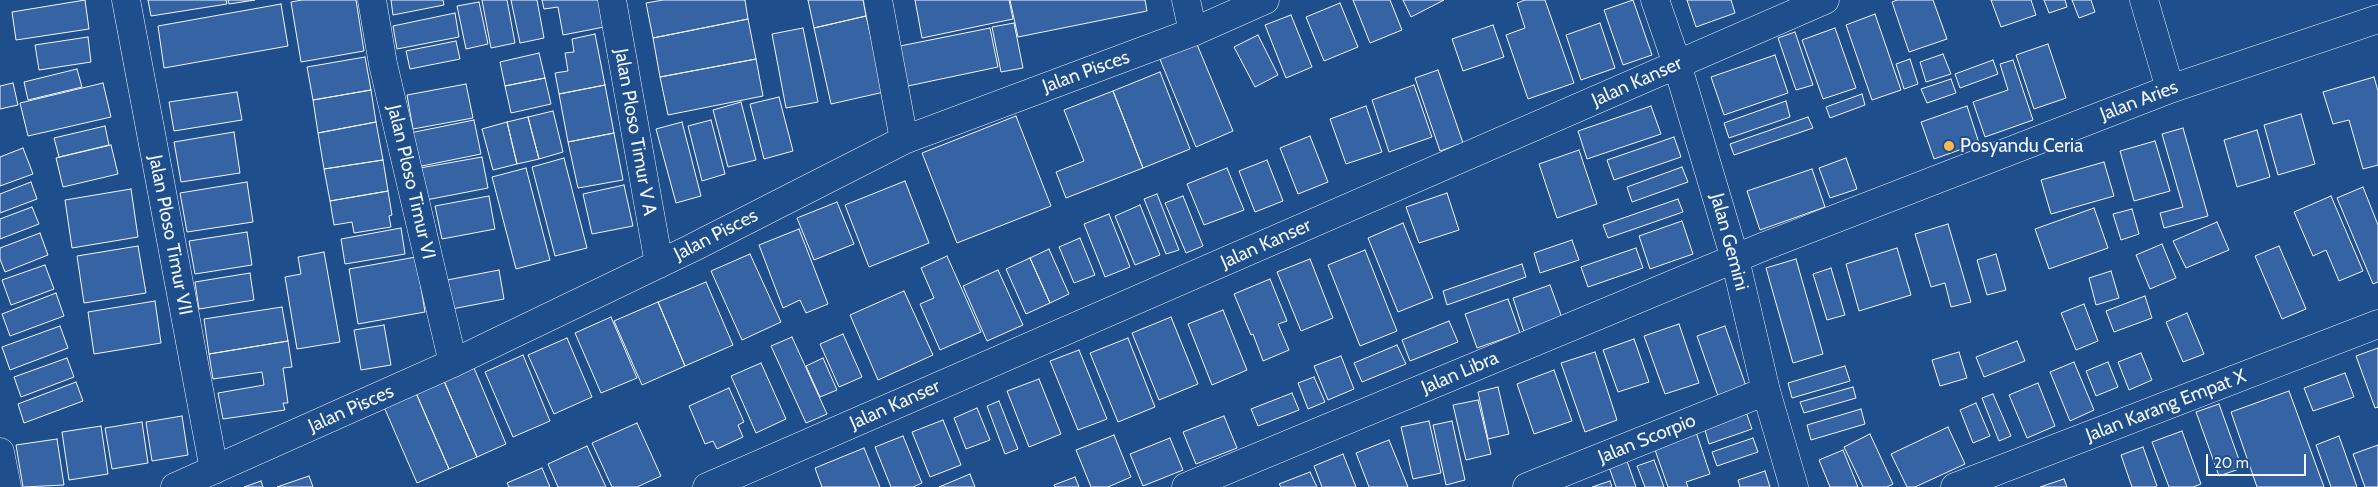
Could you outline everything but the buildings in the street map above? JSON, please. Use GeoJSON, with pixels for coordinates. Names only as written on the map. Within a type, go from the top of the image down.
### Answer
{"type":"FeatureCollection","features":[{"type":"Feature","properties":{"kind":"street","name":"Jalan Ploso Timur VII"},"geometry":{"type":"LineString","coordinates":[[126,0],[214,470]]}},
{"type":"Feature","properties":{"kind":"street","name":"Jalan Ploso Timur VI"},"geometry":{"type":"LineString","coordinates":[[372,0],[383,64],[453,363]]}},
{"type":"Feature","properties":{"kind":"street","name":"Jalan Ploso Timur V A"},"geometry":{"type":"LineString","coordinates":[[612,0],[659,264]]}},
{"type":"Feature","properties":{"kind":"street"},"geometry":{"type":"LineString","coordinates":[[878,0],[904,140]]}},
{"type":"Feature","properties":{"kind":"street"},"geometry":{"type":"LineString","coordinates":[[1186,0],[1193,32]]}},
{"type":"Feature","properties":{"kind":"street","name":"Jalan Pisces"},"geometry":{"type":"LineString","coordinates":[[175,487],[453,363],[659,264],[904,140],[1193,32],[1265,0]]}},
{"type":"Feature","properties":{"kind":"street","name":"Jalan Gemini"},"geometry":{"type":"LineString","coordinates":[[1655,0],[1677,64],[1735,259],[1766,391],[1794,487]]}},
{"type":"Feature","properties":{"kind":"street","name":"Jalan Kanser"},"geometry":{"type":"LineString","coordinates":[[707,487],[1825,0]]}},
{"type":"Feature","properties":{"kind":"street"},"geometry":{"type":"LineString","coordinates":[[2144,0],[2170,89]]}},
{"type":"Feature","properties":{"kind":"street","name":"Jalan Aries"},"geometry":{"type":"LineString","coordinates":[[1735,259],[2170,89],[2378,19]]}},
{"type":"Feature","properties":{"kind":"street","name":"Jalan Libra"},"geometry":{"type":"LineString","coordinates":[[1186,487],[1735,259]]}},
{"type":"Feature","properties":{"kind":"street","name":"Jalan Karang Empat X"},"geometry":{"type":"LineString","coordinates":[[1955,487],[2378,324]]}},
{"type":"Feature","properties":{"kind":"street","name":"Jalan Scorpio"},"geometry":{"type":"LineString","coordinates":[[1527,487],[1766,391]]}},
{"type":"Feature","properties":{"kind":"street"},"geometry":{"type":"LineString","coordinates":[[0,452],[7,487]]}},
{"type":"Feature","properties":{"kind":"place","name":"Posyandu Ceria"},"geometry":{"type":"Point","coordinates":[1949,146]}}]}
